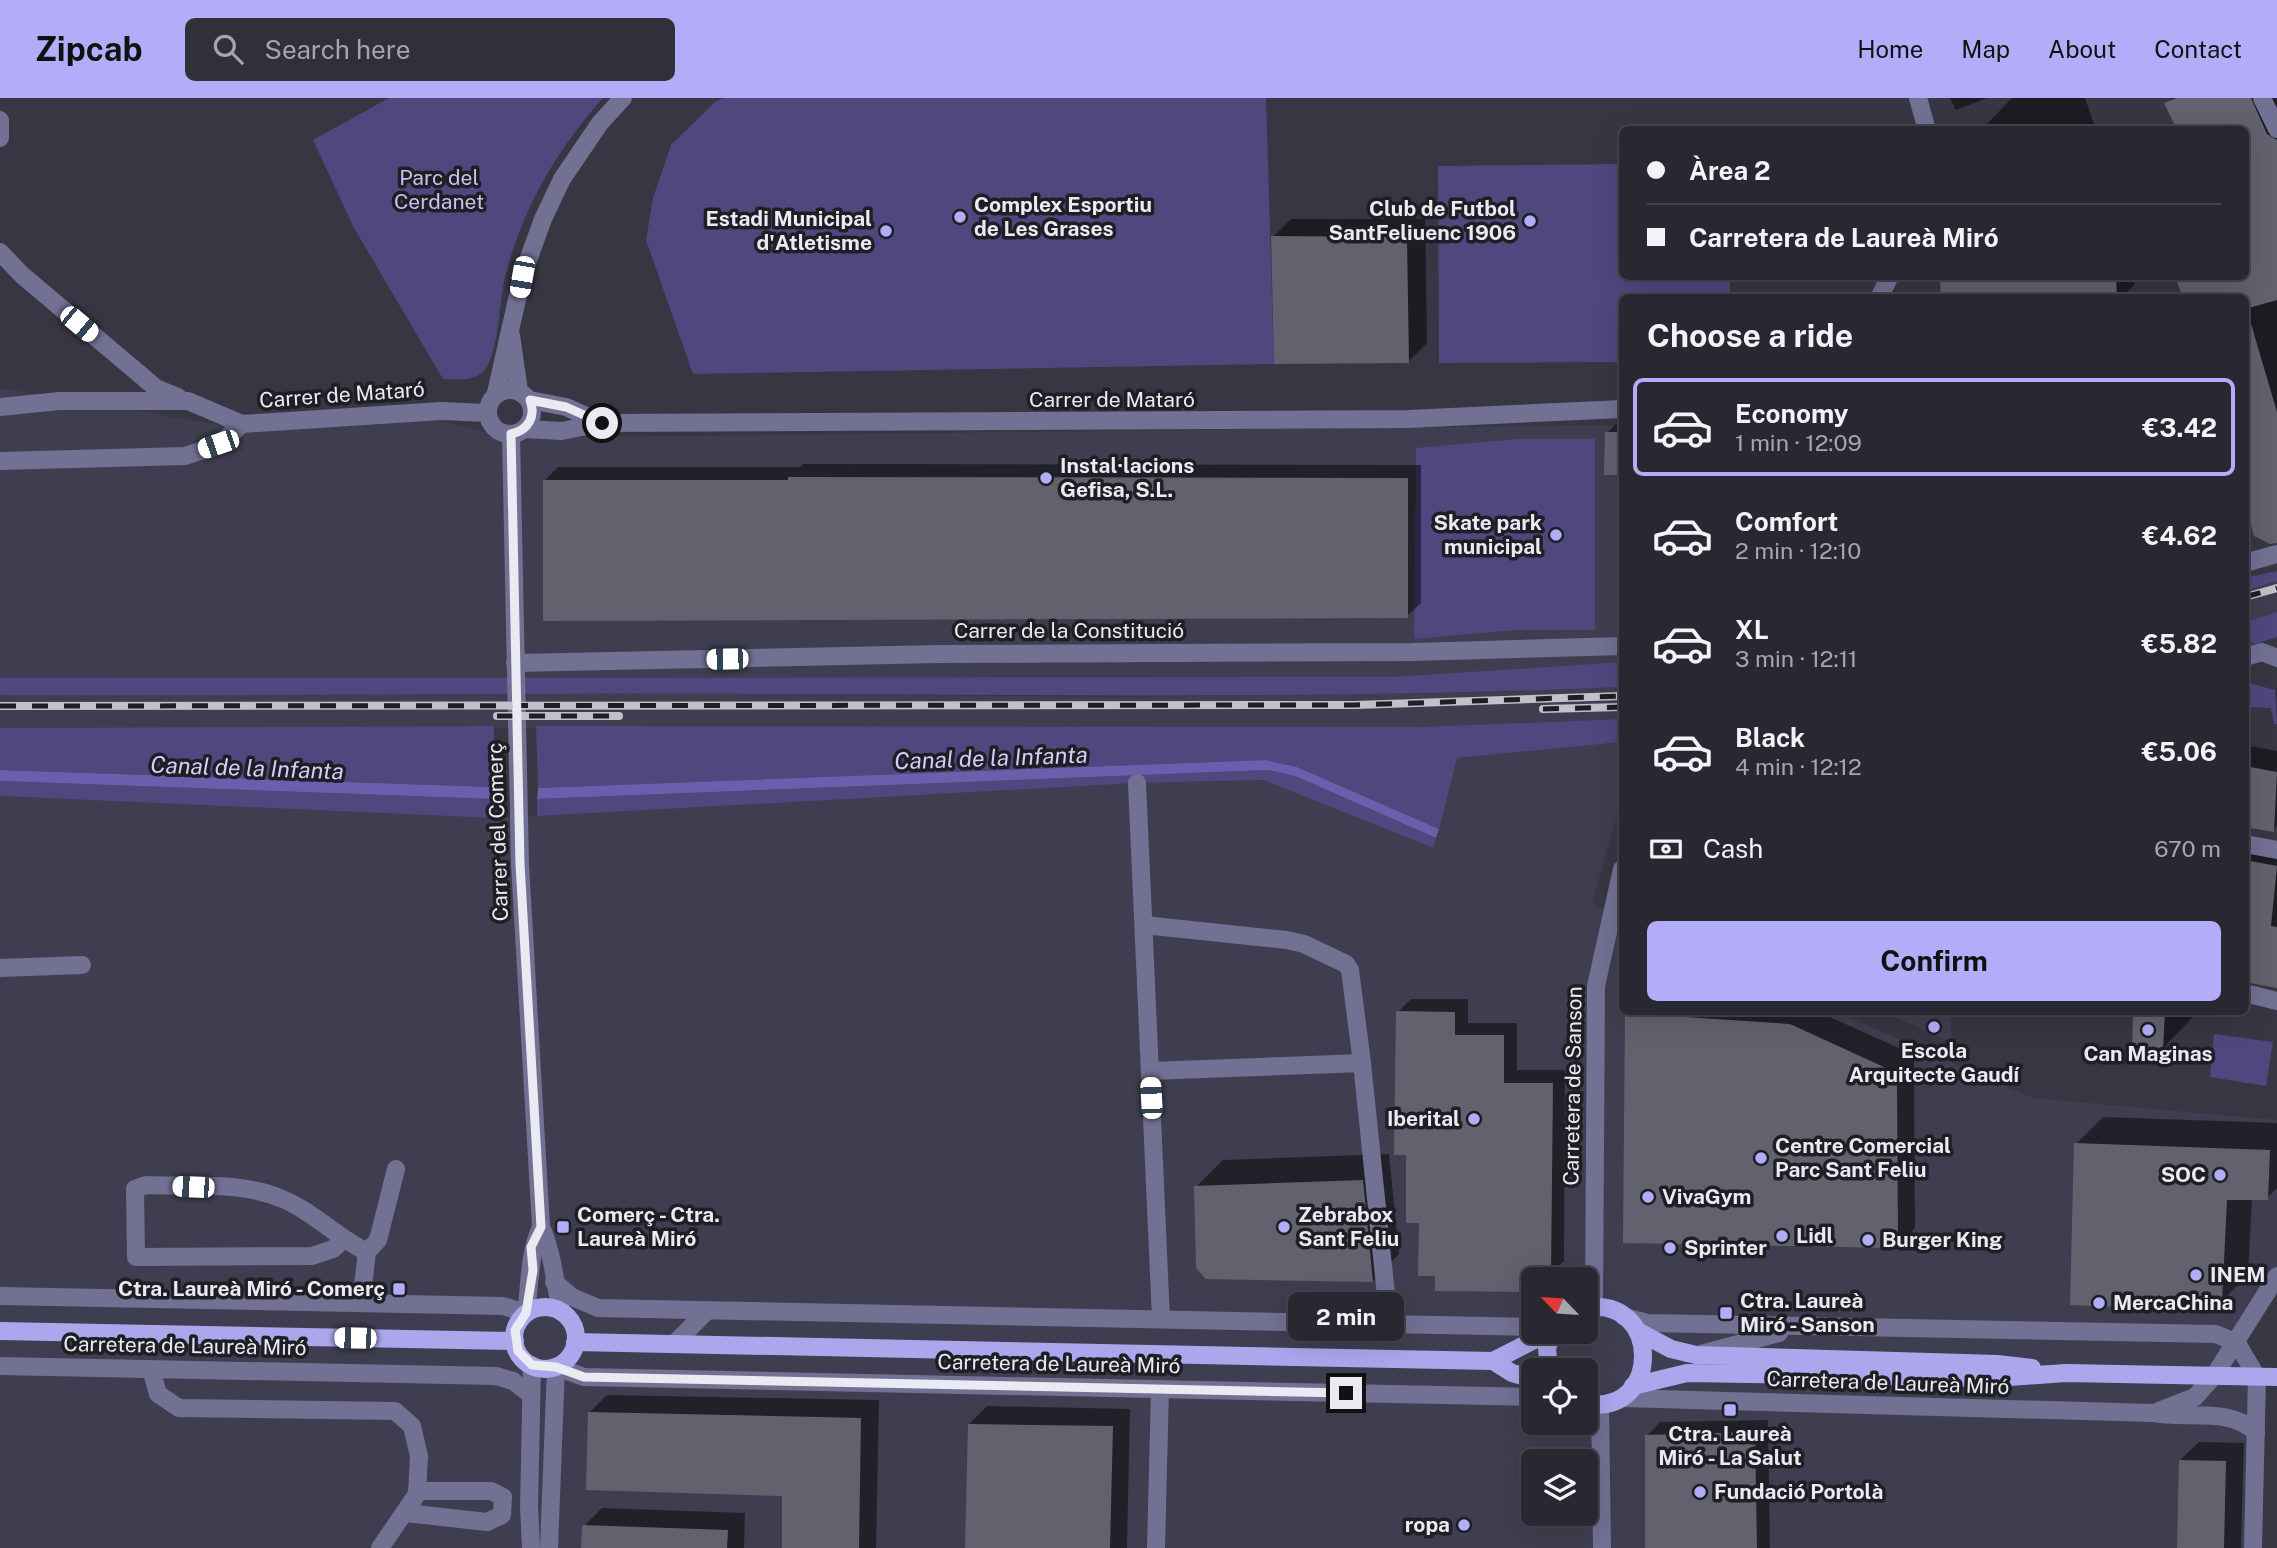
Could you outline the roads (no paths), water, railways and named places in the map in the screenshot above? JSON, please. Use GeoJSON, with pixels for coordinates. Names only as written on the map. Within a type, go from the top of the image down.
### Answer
{"type":"FeatureCollection","features":[{"type":"Feature","properties":{"kind":"main road"},"geometry":{"type":"LineString","coordinates":[[545,1307],[561,1312],[571,1322],[575,1342],[566,1362],[556,1367],[532,1365],[522,1359],[515,1341],[519,1320],[526,1313],[545,1307]]}},
{"type":"Feature","properties":{"kind":"main road"},"geometry":{"type":"LineString","coordinates":[[1598,1309],[1625,1317]]}},
{"type":"Feature","properties":{"kind":"main road","name":"Carretera de Laureà Miró"},"geometry":{"type":"LineString","coordinates":[[1625,1317],[1639,1332],[1671,1349],[1696,1355],[1997,1364],[2066,1373]]}},
{"type":"Feature","properties":{"kind":"main road","name":"Carretera de Laureà Miró"},"geometry":{"type":"LineString","coordinates":[[0,1331],[515,1341]]}},
{"type":"Feature","properties":{"kind":"main road"},"geometry":{"type":"LineString","coordinates":[[1598,1403],[1628,1392],[1643,1365],[1644,1349],[1639,1332]]}},
{"type":"Feature","properties":{"kind":"main road","name":"Carretera de Laureà Miró"},"geometry":{"type":"LineString","coordinates":[[575,1342],[1493,1361],[1527,1344]]}},
{"type":"Feature","properties":{"kind":"main road","name":"Carretera de Laureà Miró"},"geometry":{"type":"LineString","coordinates":[[1493,1361],[1521,1376]]}},
{"type":"Feature","properties":{"kind":"main road","name":"Carretera de Laureà Miró"},"geometry":{"type":"LineString","coordinates":[[1628,1392],[1687,1373],[1996,1378],[2066,1373],[2277,1377]]}},
{"type":"Feature","properties":{"kind":"street"},"geometry":{"type":"LineString","coordinates":[[512,335],[524,395],[532,415],[518,432],[495,429],[487,413],[496,393],[502,362],[512,335],[522,277],[543,219],[562,179],[600,124],[623,98]]}},
{"type":"Feature","properties":{"kind":"street"},"geometry":{"type":"LineString","coordinates":[[1918,98],[1926,126]]}},
{"type":"Feature","properties":{"kind":"street"},"geometry":{"type":"LineString","coordinates":[[2262,98],[2277,129]]}},
{"type":"Feature","properties":{"kind":"street"},"geometry":{"type":"LineString","coordinates":[[0,120],[0,138]]}},
{"type":"Feature","properties":{"kind":"street"},"geometry":{"type":"LineString","coordinates":[[0,252],[22,275],[156,388],[242,424]]}},
{"type":"Feature","properties":{"kind":"street"},"geometry":{"type":"LineString","coordinates":[[496,393],[508,389],[524,395]]}},
{"type":"Feature","properties":{"kind":"street","name":"Carrer de Mataró"},"geometry":{"type":"LineString","coordinates":[[524,395],[566,407],[602,423]]}},
{"type":"Feature","properties":{"kind":"street"},"geometry":{"type":"LineString","coordinates":[[0,407],[60,401],[188,401]]}},
{"type":"Feature","properties":{"kind":"street","name":"Carrer de Mataró"},"geometry":{"type":"LineString","coordinates":[[518,432],[562,431],[602,423],[1408,419],[1619,409]]}},
{"type":"Feature","properties":{"kind":"street","name":"Carrer de Mataró"},"geometry":{"type":"LineString","coordinates":[[0,461],[185,456],[218,444],[242,424],[441,411],[487,413]]}},
{"type":"Feature","properties":{"kind":"street","name":"Carrer del Comerç"},"geometry":{"type":"LineString","coordinates":[[518,432],[515,663],[520,864],[541,1227],[550,1247],[561,1312]]}},
{"type":"Feature","properties":{"kind":"street"},"geometry":{"type":"LineString","coordinates":[[2249,562],[2277,554]]}},
{"type":"Feature","properties":{"kind":"street","name":"Carrer de la Constitució"},"geometry":{"type":"LineString","coordinates":[[515,663],[939,654],[1386,652],[1619,646]]}},
{"type":"Feature","properties":{"kind":"street"},"geometry":{"type":"LineString","coordinates":[[2249,656],[2263,652],[2277,659]]}},
{"type":"Feature","properties":{"kind":"street"},"geometry":{"type":"LineString","coordinates":[[1137,783],[1161,1319]]}},
{"type":"Feature","properties":{"kind":"street"},"geometry":{"type":"LineString","coordinates":[[2249,845],[2277,850]]}},
{"type":"Feature","properties":{"kind":"street","name":"Carretera de Sanson"},"geometry":{"type":"LineString","coordinates":[[1591,1267],[1596,986],[1619,882]]}},
{"type":"Feature","properties":{"kind":"street"},"geometry":{"type":"LineString","coordinates":[[1144,925],[1287,940],[1304,944],[1346,964],[1350,970],[1386,1295],[1372,1309],[1372,1323]]}},
{"type":"Feature","properties":{"kind":"street"},"geometry":{"type":"LineString","coordinates":[[0,968],[82,965]]}},
{"type":"Feature","properties":{"kind":"street"},"geometry":{"type":"LineString","coordinates":[[2249,994],[2277,1000]]}},
{"type":"Feature","properties":{"kind":"street"},"geometry":{"type":"LineString","coordinates":[[1150,1071],[1362,1063]]}},
{"type":"Feature","properties":{"kind":"street"},"geometry":{"type":"LineString","coordinates":[[361,1303],[367,1252],[378,1240],[396,1170]]}},
{"type":"Feature","properties":{"kind":"street"},"geometry":{"type":"LineString","coordinates":[[343,1240],[333,1249],[312,1256],[136,1257],[135,1189],[146,1185],[239,1189],[279,1197],[322,1220],[343,1240],[367,1252]]}},
{"type":"Feature","properties":{"kind":"street","name":"Carrer del Comerç"},"geometry":{"type":"LineString","coordinates":[[526,1313],[531,1247],[541,1227]]}},
{"type":"Feature","properties":{"kind":"street"},"geometry":{"type":"LineString","coordinates":[[2214,1376],[2277,1276]]}},
{"type":"Feature","properties":{"kind":"street"},"geometry":{"type":"LineString","coordinates":[[554,1282],[572,1297],[598,1308],[1521,1327]]}},
{"type":"Feature","properties":{"kind":"street"},"geometry":{"type":"LineString","coordinates":[[503,1306],[521,1295],[530,1284]]}},
{"type":"Feature","properties":{"kind":"street"},"geometry":{"type":"LineString","coordinates":[[0,1296],[503,1306],[526,1313]]}},
{"type":"Feature","properties":{"kind":"street"},"geometry":{"type":"LineString","coordinates":[[674,1345],[708,1310]]}},
{"type":"Feature","properties":{"kind":"street","name":"Carretera de Laureà Miró"},"geometry":{"type":"LineString","coordinates":[[1625,1317],[1648,1323],[2216,1335],[2237,1343]]}},
{"type":"Feature","properties":{"kind":"street","name":"Carretera de Laureà Miró"},"geometry":{"type":"LineString","coordinates":[[1696,1355],[1764,1335],[1810,1334],[1844,1327]]}},
{"type":"Feature","properties":{"kind":"street"},"geometry":{"type":"LineString","coordinates":[[2237,1343],[2257,1377],[2253,1548]]}},
{"type":"Feature","properties":{"kind":"street"},"geometry":{"type":"LineString","coordinates":[[531,1548],[529,1507],[532,1365]]}},
{"type":"Feature","properties":{"kind":"street","name":"Carretera de Laureà Miró"},"geometry":{"type":"LineString","coordinates":[[0,1366],[496,1376],[513,1381],[531,1395]]}},
{"type":"Feature","properties":{"kind":"street"},"geometry":{"type":"LineString","coordinates":[[549,1548],[556,1367]]}},
{"type":"Feature","properties":{"kind":"street","name":"Carretera de Laureà Miró"},"geometry":{"type":"LineString","coordinates":[[556,1367],[584,1377],[1521,1397]]}},
{"type":"Feature","properties":{"kind":"street"},"geometry":{"type":"LineString","coordinates":[[151,1368],[158,1394],[178,1408],[395,1411],[412,1426],[419,1456],[417,1491],[406,1513],[380,1548]]}},
{"type":"Feature","properties":{"kind":"street","name":"Carretera de Laureà Miró"},"geometry":{"type":"LineString","coordinates":[[2152,1413],[2195,1397],[2214,1376]]}},
{"type":"Feature","properties":{"kind":"street"},"geometry":{"type":"LineString","coordinates":[[555,1398],[568,1385],[584,1377]]}},
{"type":"Feature","properties":{"kind":"street"},"geometry":{"type":"LineString","coordinates":[[1156,1548],[1160,1389]]}},
{"type":"Feature","properties":{"kind":"street","name":"Carretera de Laureà Miró"},"geometry":{"type":"LineString","coordinates":[[1628,1392],[2152,1413],[2170,1417],[2234,1417],[2256,1433]]}},
{"type":"Feature","properties":{"kind":"street"},"geometry":{"type":"LineString","coordinates":[[1595,1435],[1602,1548]]}},
{"type":"Feature","properties":{"kind":"street"},"geometry":{"type":"LineString","coordinates":[[406,1513],[487,1522],[502,1515],[503,1497],[491,1491],[417,1491]]}},
{"type":"Feature","properties":{"kind":"street"},"geometry":{"type":"LineString","coordinates":[[503,1506],[529,1507]]}},
{"type":"Feature","properties":{"kind":"railway"},"geometry":{"type":"LineString","coordinates":[[2249,596],[2277,588]]}},
{"type":"Feature","properties":{"kind":"railway"},"geometry":{"type":"LineString","coordinates":[[0,706],[1356,705],[1619,696]]}},
{"type":"Feature","properties":{"kind":"railway"},"geometry":{"type":"LineString","coordinates":[[1543,709],[1619,707]]}},
{"type":"Feature","properties":{"kind":"railway"},"geometry":{"type":"LineString","coordinates":[[497,716],[619,716]]}},
{"type":"Feature","properties":{"kind":"place","name":"Complex Esportiu de Les Grases"},"geometry":{"type":"Point","coordinates":[960,217]}},
{"type":"Feature","properties":{"kind":"place","name":"Club de Futbol SantFeliuenc 1906"},"geometry":{"type":"Point","coordinates":[1530,221]}},
{"type":"Feature","properties":{"kind":"place","name":"Estadi Municipal d'Atletisme"},"geometry":{"type":"Point","coordinates":[886,231]}},
{"type":"Feature","properties":{"kind":"place","name":"Instal·lacions Gefisa, S.L."},"geometry":{"type":"Point","coordinates":[1046,478]}},
{"type":"Feature","properties":{"kind":"place","name":"Skate park municipal"},"geometry":{"type":"Point","coordinates":[1556,535]}},
{"type":"Feature","properties":{"kind":"place","name":"Escola Arquitecte Gaudí"},"geometry":{"type":"Point","coordinates":[1934,1027]}},
{"type":"Feature","properties":{"kind":"place","name":"Can Maginas"},"geometry":{"type":"Point","coordinates":[2148,1030]}},
{"type":"Feature","properties":{"kind":"place","name":"Iberital"},"geometry":{"type":"Point","coordinates":[1474,1119]}},
{"type":"Feature","properties":{"kind":"place","name":"Centre Comercial Parc Sant Feliu"},"geometry":{"type":"Point","coordinates":[1761,1158]}},
{"type":"Feature","properties":{"kind":"place","name":"SOC"},"geometry":{"type":"Point","coordinates":[2220,1175]}},
{"type":"Feature","properties":{"kind":"place","name":"VivaGym"},"geometry":{"type":"Point","coordinates":[1648,1197]}},
{"type":"Feature","properties":{"kind":"place","name":"Comerç - Ctra. Laureà Miró"},"geometry":{"type":"Point","coordinates":[563,1227]}},
{"type":"Feature","properties":{"kind":"place","name":"Zebrabox Sant Feliu"},"geometry":{"type":"Point","coordinates":[1284,1227]}},
{"type":"Feature","properties":{"kind":"place","name":"Lidl"},"geometry":{"type":"Point","coordinates":[1782,1236]}},
{"type":"Feature","properties":{"kind":"place","name":"Burger King"},"geometry":{"type":"Point","coordinates":[1868,1240]}},
{"type":"Feature","properties":{"kind":"place","name":"Sprinter"},"geometry":{"type":"Point","coordinates":[1670,1248]}},
{"type":"Feature","properties":{"kind":"place","name":"INEM"},"geometry":{"type":"Point","coordinates":[2196,1275]}},
{"type":"Feature","properties":{"kind":"place","name":"Ctra. Laureà Miró - Comerç"},"geometry":{"type":"Point","coordinates":[399,1289]}},
{"type":"Feature","properties":{"kind":"place","name":"MercaChina"},"geometry":{"type":"Point","coordinates":[2099,1303]}},
{"type":"Feature","properties":{"kind":"place","name":"Ctra. Laureà Miró - Sanson"},"geometry":{"type":"Point","coordinates":[1726,1313]}},
{"type":"Feature","properties":{"kind":"place","name":"Ctra. Laureà Miró - La Salut"},"geometry":{"type":"Point","coordinates":[1730,1410]}},
{"type":"Feature","properties":{"kind":"place","name":"Fundació Portolà"},"geometry":{"type":"Point","coordinates":[1700,1492]}},
{"type":"Feature","properties":{"kind":"place","name":"ropa"},"geometry":{"type":"Point","coordinates":[1464,1525]}},
{"type":"Feature","properties":{"kind":"park label","name":"Parc del Cerdanet"},"geometry":{"type":"Point","coordinates":[439,190]}},
{"type":"Feature","properties":{"kind":"water label","name":"Canal de la Infanta"},"geometry":{"type":"Point","coordinates":[991,758]}},
{"type":"Feature","properties":{"kind":"water label","name":"Canal de la Infanta"},"geometry":{"type":"Point","coordinates":[247,768]}}]}
